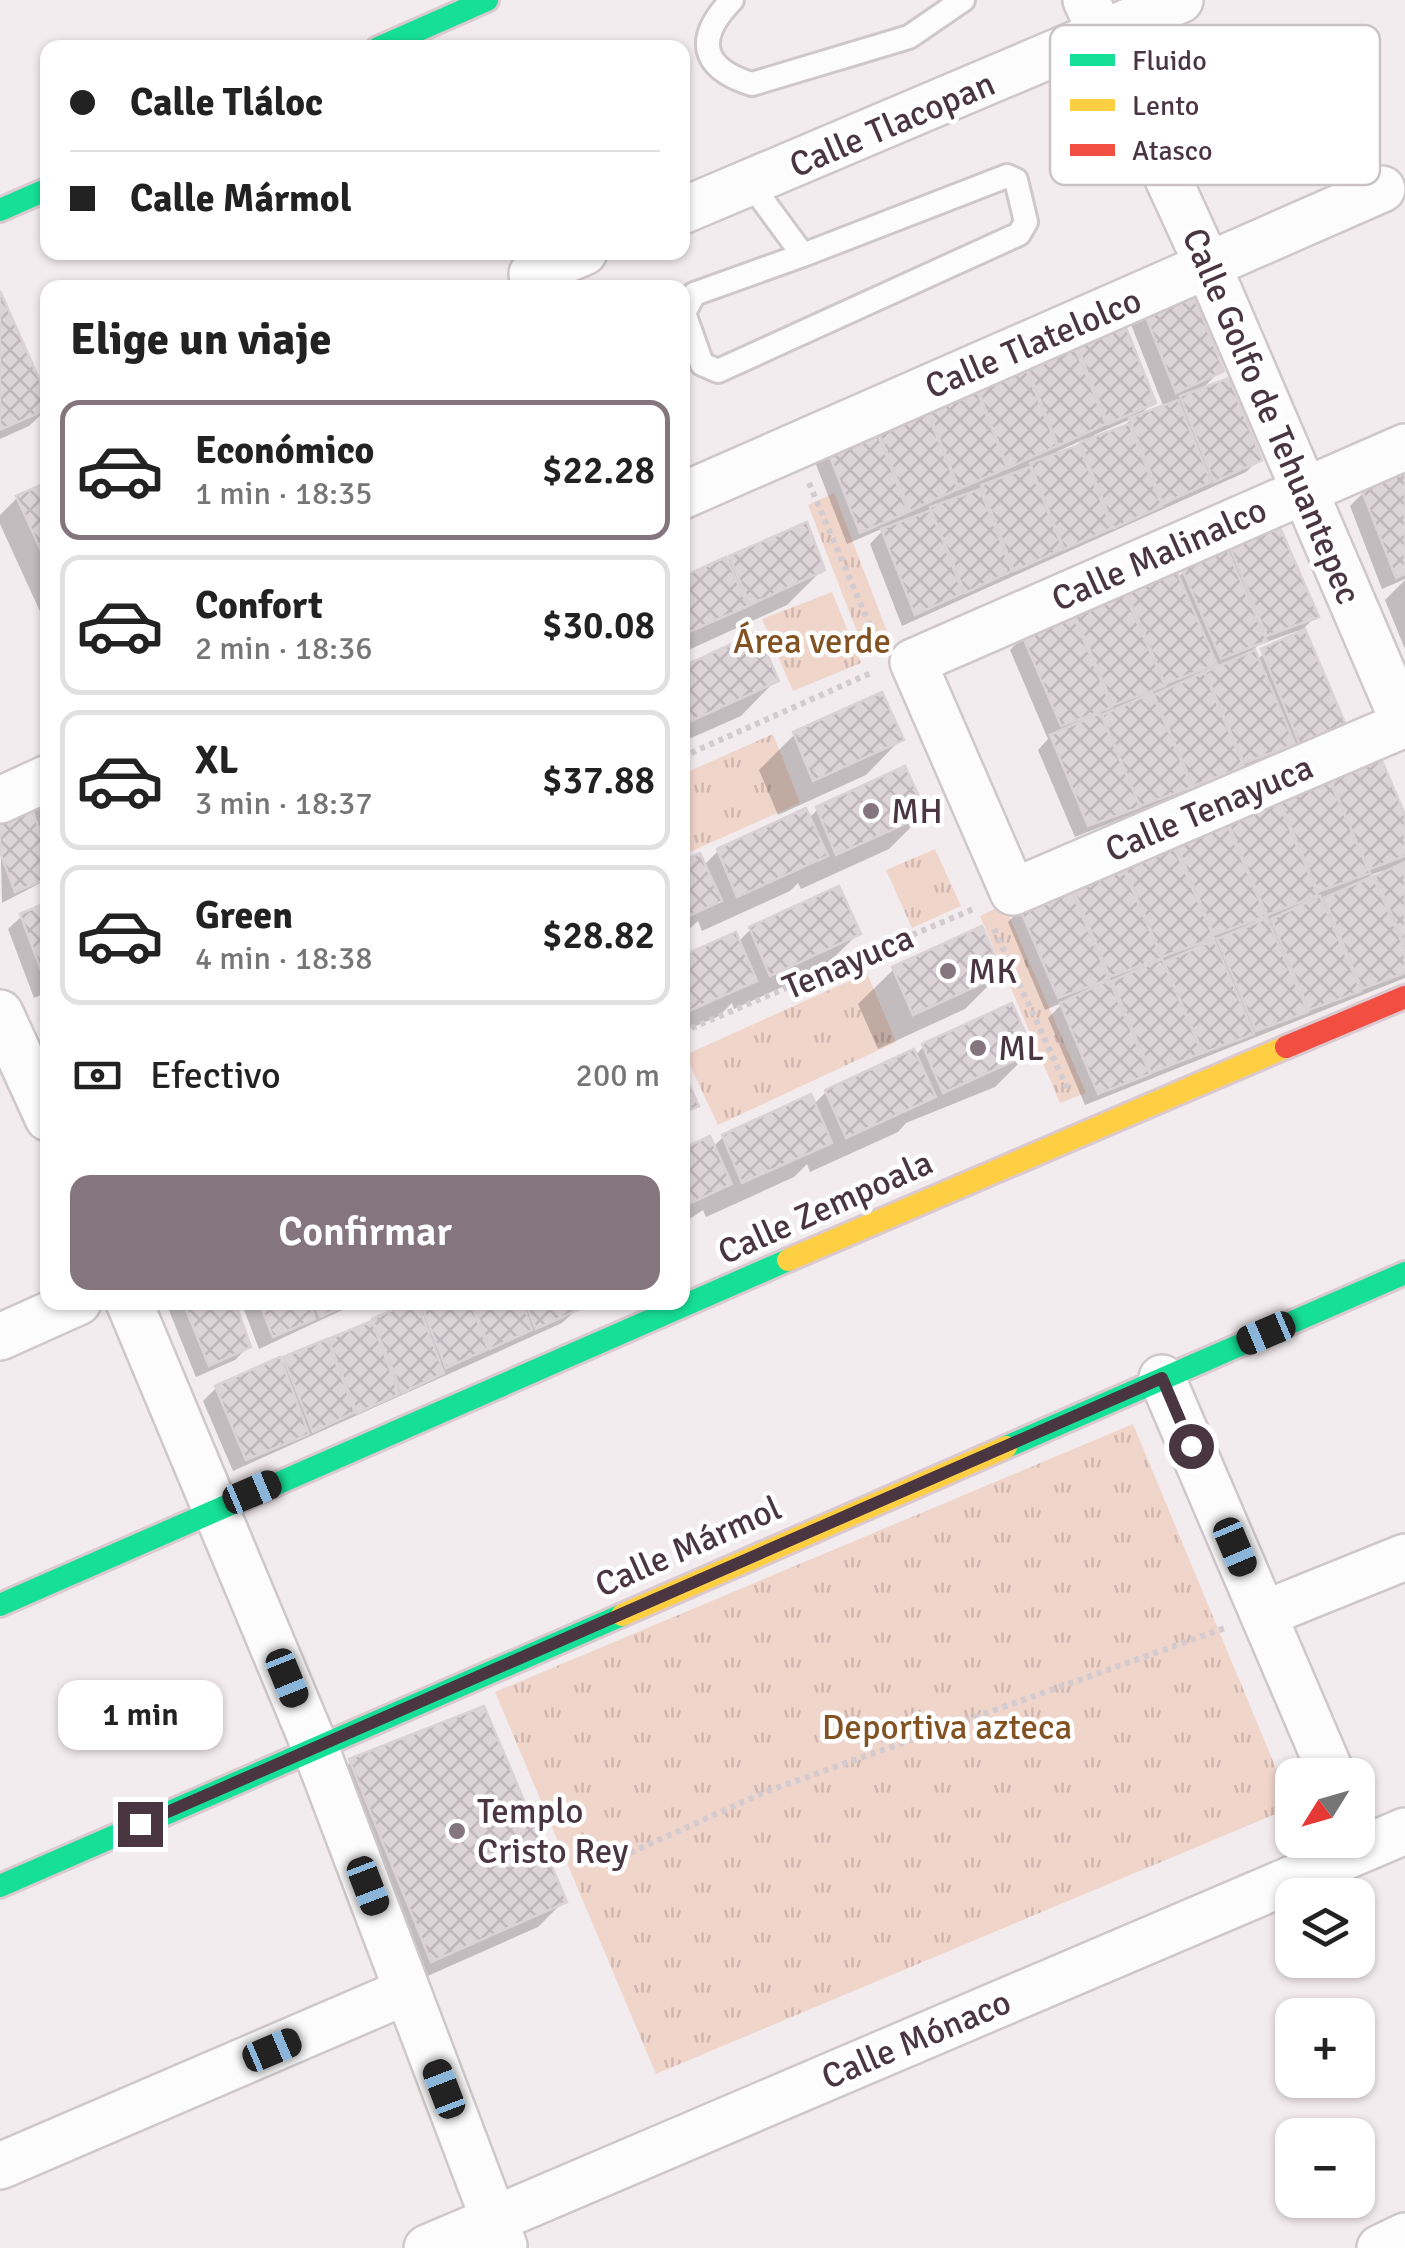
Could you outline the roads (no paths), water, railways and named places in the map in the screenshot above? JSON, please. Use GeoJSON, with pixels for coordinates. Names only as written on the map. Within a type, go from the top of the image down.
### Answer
{"type":"FeatureCollection","features":[{"type":"Feature","properties":{"kind":"street"},"geometry":{"type":"LineString","coordinates":[[429,38],[487,0]]}},
{"type":"Feature","properties":{"kind":"street","name":"Calle Tlacopan"},"geometry":{"type":"LineString","coordinates":[[1094,18],[1180,0]]}},
{"type":"Feature","properties":{"kind":"street","name":"Calle Tlacopan"},"geometry":{"type":"LineString","coordinates":[[690,208],[750,183],[1050,39]]}},
{"type":"Feature","properties":{"kind":"street","name":"Calle Golfo de Tehuantepec"},"geometry":{"type":"LineString","coordinates":[[1171,185],[1405,725]]}},
{"type":"Feature","properties":{"kind":"street","name":"Calle Tlatelolco"},"geometry":{"type":"LineString","coordinates":[[690,492],[1382,189]]}},
{"type":"Feature","properties":{"kind":"street"},"geometry":{"type":"LineString","coordinates":[[0,210],[40,192]]}},
{"type":"Feature","properties":{"kind":"street"},"geometry":{"type":"LineString","coordinates":[[531,271],[562,260]]}},
{"type":"Feature","properties":{"kind":"street","name":"Calle Malinalco"},"geometry":{"type":"LineString","coordinates":[[998,898],[900,664],[1405,447]]}},
{"type":"Feature","properties":{"kind":"street","name":"Calle Tenayuca"},"geometry":{"type":"LineString","coordinates":[[998,898],[1405,725]]}},
{"type":"Feature","properties":{"kind":"street"},"geometry":{"type":"LineString","coordinates":[[0,800],[40,782]]}},
{"type":"Feature","properties":{"kind":"street","name":"Calle Zempoala"},"geometry":{"type":"LineString","coordinates":[[690,1302],[1086,1130],[1405,998]]}},
{"type":"Feature","properties":{"kind":"street"},"geometry":{"type":"LineString","coordinates":[[16,1039],[40,1098]]}},
{"type":"Feature","properties":{"kind":"street","name":"Calle Mármol"},"geometry":{"type":"LineString","coordinates":[[0,1886],[1405,1274]]}},
{"type":"Feature","properties":{"kind":"street"},"geometry":{"type":"LineString","coordinates":[[0,1338],[61,1310]]}},
{"type":"Feature","properties":{"kind":"street"},"geometry":{"type":"LineString","coordinates":[[132,1310],[315,1747],[499,2234]]}},
{"type":"Feature","properties":{"kind":"street","name":"Calle Zempoala"},"geometry":{"type":"LineString","coordinates":[[0,1605],[672,1310]]}},
{"type":"Feature","properties":{"kind":"street"},"geometry":{"type":"LineString","coordinates":[[1162,1378],[1325,1758]]}},
{"type":"Feature","properties":{"kind":"street"},"geometry":{"type":"LineString","coordinates":[[1264,1614],[1405,1556]]}},
{"type":"Feature","properties":{"kind":"street","name":"Calle Mónaco"},"geometry":{"type":"LineString","coordinates":[[1375,1838],[1405,1830]]}},
{"type":"Feature","properties":{"kind":"street","name":"Calle Mónaco"},"geometry":{"type":"LineString","coordinates":[[428,2248],[499,2234],[1325,1858]]}},
{"type":"Feature","properties":{"kind":"street"},"geometry":{"type":"LineString","coordinates":[[0,2166],[407,1991]]}},
{"type":"Feature","properties":{"kind":"street"},"geometry":{"type":"LineString","coordinates":[[1380,2248],[1405,2236]]}},
{"type":"Feature","properties":{"kind":"lane"},"geometry":{"type":"LineString","coordinates":[[732,0],[710,22],[705,40],[714,62],[730,77],[752,84],[909,36],[962,0]]}},
{"type":"Feature","properties":{"kind":"lane"},"geometry":{"type":"LineString","coordinates":[[690,301],[694,294],[1006,176],[1016,180],[1026,222],[1019,234],[718,371],[702,364],[690,329]]}},
{"type":"Feature","properties":{"kind":"lane"},"geometry":{"type":"LineString","coordinates":[[750,183],[803,255]]}},
{"type":"Feature","properties":{"kind":"place","name":"MH"},"geometry":{"type":"Point","coordinates":[871,811]}},
{"type":"Feature","properties":{"kind":"place","name":"MK"},"geometry":{"type":"Point","coordinates":[948,971]}},
{"type":"Feature","properties":{"kind":"place","name":"ML"},"geometry":{"type":"Point","coordinates":[978,1048]}},
{"type":"Feature","properties":{"kind":"place","name":"Templo Cristo Rey"},"geometry":{"type":"Point","coordinates":[457,1831]}},
{"type":"Feature","properties":{"kind":"park label","name":"Área verde"},"geometry":{"type":"Point","coordinates":[812,641]}},
{"type":"Feature","properties":{"kind":"park label","name":"Deportiva azteca"},"geometry":{"type":"Point","coordinates":[947,1727]}}]}
